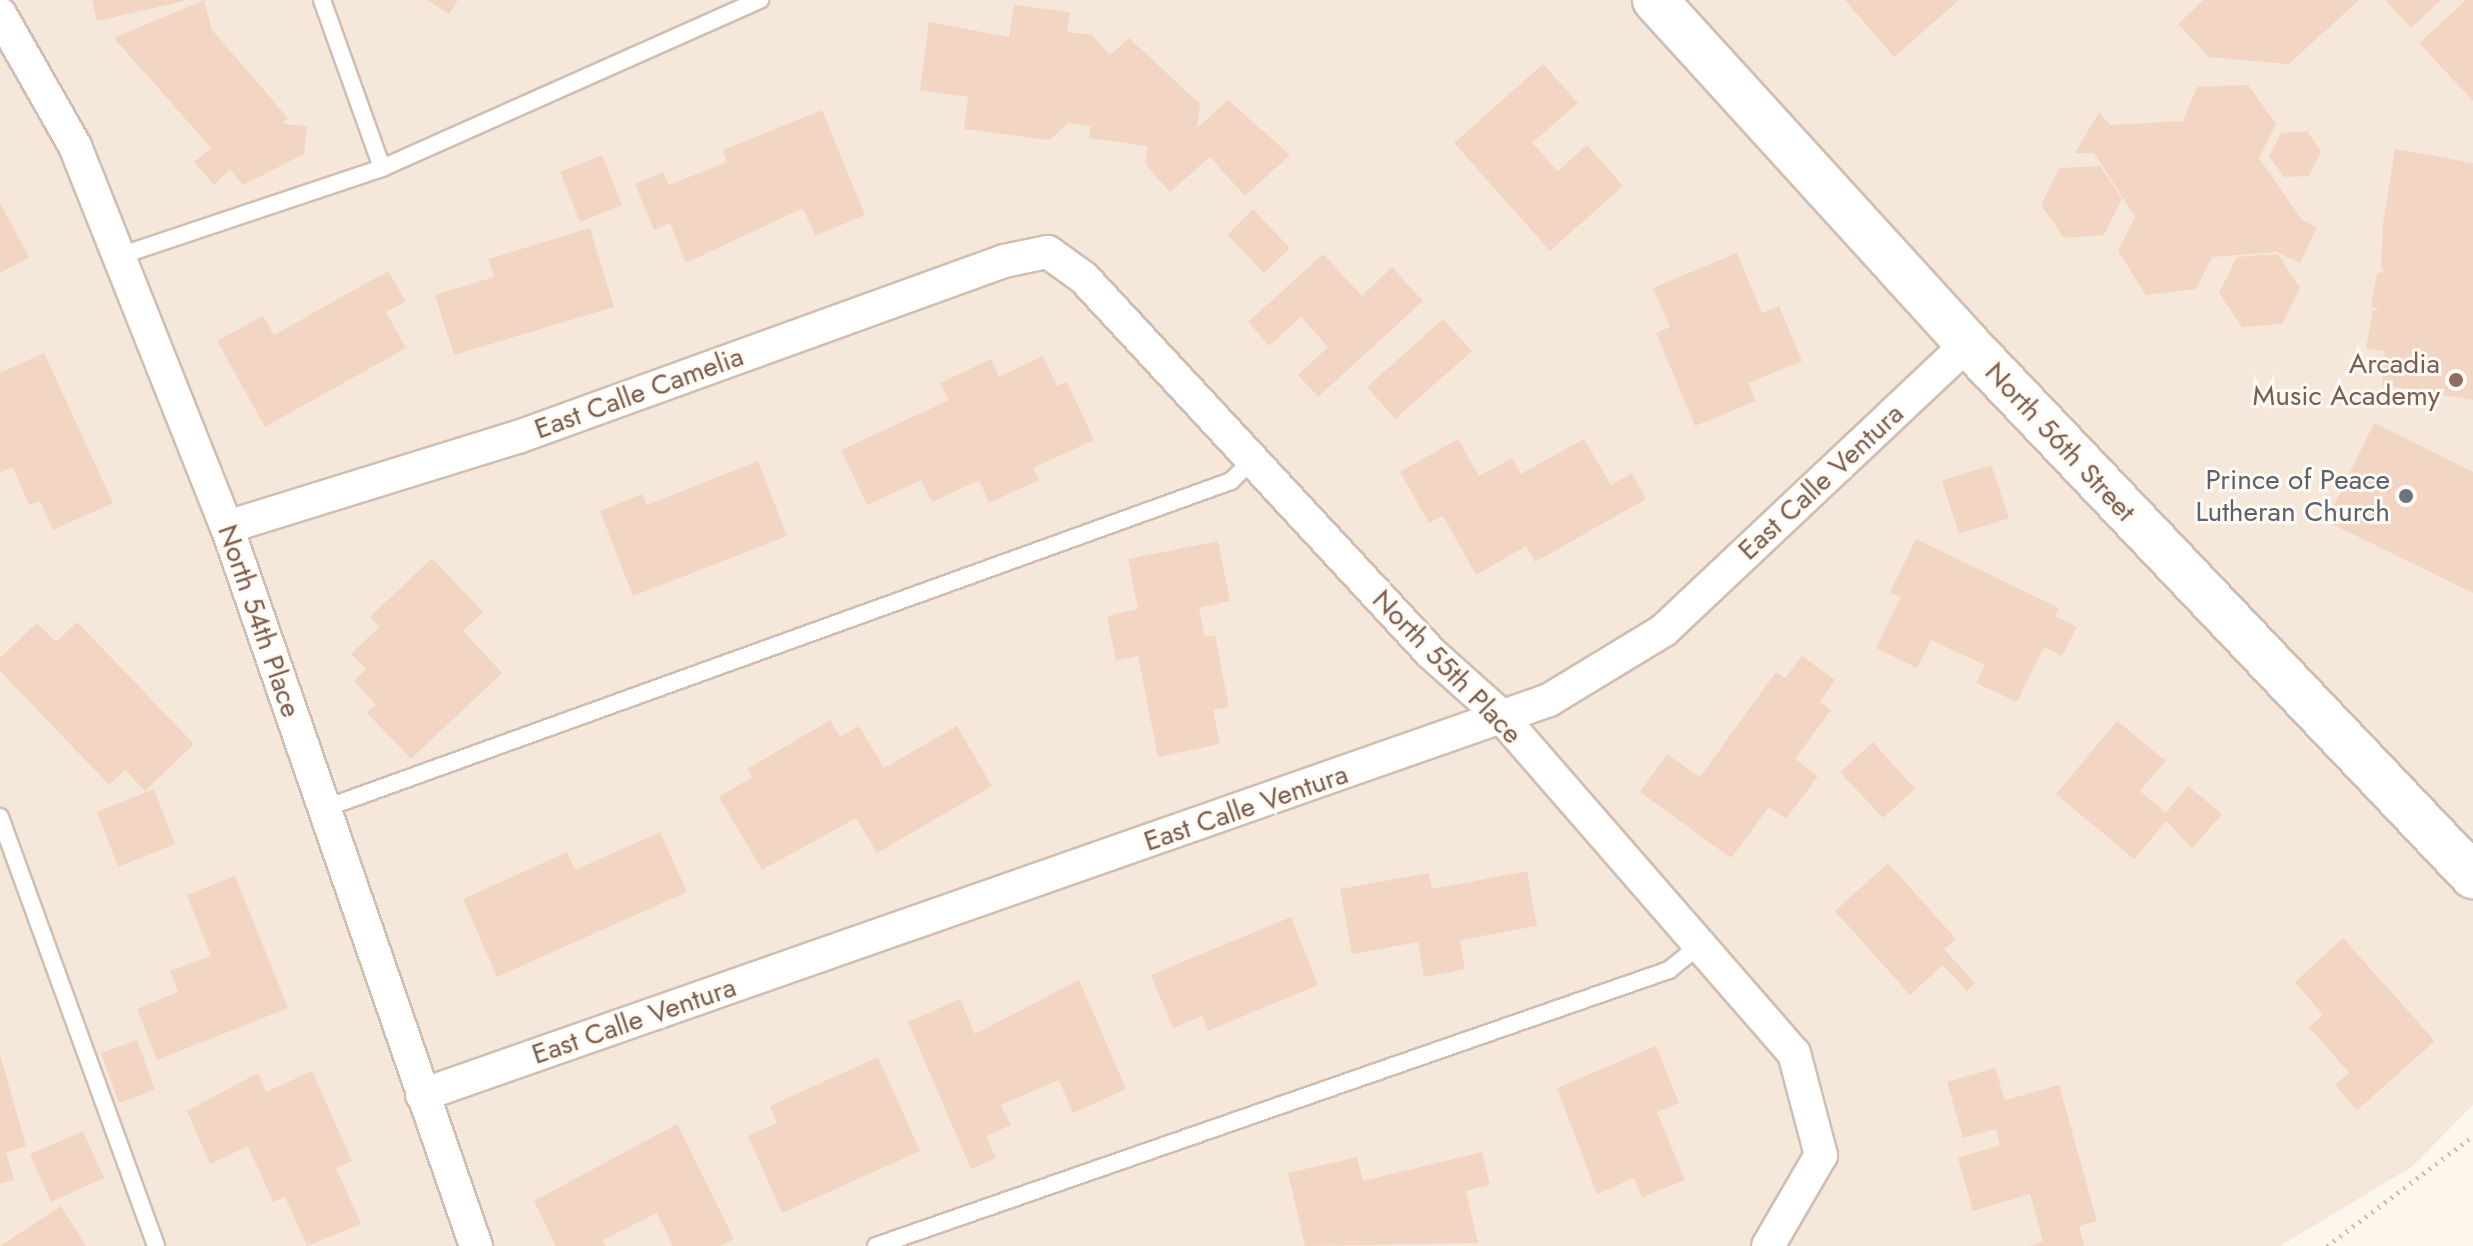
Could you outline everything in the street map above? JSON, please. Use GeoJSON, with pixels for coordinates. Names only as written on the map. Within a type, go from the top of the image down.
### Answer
{"type":"FeatureCollection","features":[{"type":"Feature","properties":{"kind":"main road","name":"North 56th Street"},"geometry":{"type":"LineString","coordinates":[[1655,0],[1968,344],[2473,876]]}},
{"type":"Feature","properties":{"kind":"street","name":"North 54th Place"},"geometry":{"type":"LineString","coordinates":[[0,14],[75,146],[227,527],[476,1246]]}},
{"type":"Feature","properties":{"kind":"street","name":"North 55th Place"},"geometry":{"type":"LineString","coordinates":[[1048,252],[1084,278],[1431,653],[1498,713],[1794,1053],[1821,1155],[1768,1246]]}},
{"type":"Feature","properties":{"kind":"street","name":"East Calle Camelia"},"geometry":{"type":"LineString","coordinates":[[227,527],[518,437],[1004,261],[1048,252]]}},
{"type":"Feature","properties":{"kind":"street","name":"East Calle Ventura"},"geometry":{"type":"LineString","coordinates":[[422,1095],[1409,751],[1498,713],[1549,700],[1664,630],[1968,344]]}},
{"type":"Feature","properties":{"kind":"lane"},"geometry":{"type":"LineString","coordinates":[[322,0],[382,168]]}},
{"type":"Feature","properties":{"kind":"lane"},"geometry":{"type":"LineString","coordinates":[[119,256],[382,168],[760,0]]}},
{"type":"Feature","properties":{"kind":"lane"},"geometry":{"type":"LineString","coordinates":[[323,809],[1231,481],[1253,460]]}},
{"type":"Feature","properties":{"kind":"lane"},"geometry":{"type":"LineString","coordinates":[[0,817],[156,1246]]}},
{"type":"Feature","properties":{"kind":"lane"},"geometry":{"type":"LineString","coordinates":[[876,1246],[1669,970],[1699,946]]}},
{"type":"Feature","properties":{"kind":"path"},"geometry":{"type":"LineString","coordinates":[[2327,1246],[2473,1136]]}},
{"type":"Feature","properties":{"kind":"shaded area"},"geometry":{"type":"Polygon","coordinates":[[[0,0],[2473,0],[2473,1105],[2413,1166],[2280,1246],[0,1246],[0,0]]]}},
{"type":"Feature","properties":{"kind":"building"},"geometry":{"type":"Polygon","coordinates":[[[92,0],[184,0],[184,1],[97,21],[92,0]]]}},
{"type":"Feature","properties":{"kind":"building"},"geometry":{"type":"Polygon","coordinates":[[[204,0],[212,30],[288,118],[283,124],[307,126],[304,154],[243,185],[230,169],[214,185],[194,162],[211,148],[114,38],[204,0]]]}},
{"type":"Feature","properties":{"kind":"building"},"geometry":{"type":"Polygon","coordinates":[[[427,0],[458,0],[449,14],[427,0]]]}},
{"type":"Feature","properties":{"kind":"building"},"geometry":{"type":"Polygon","coordinates":[[[1845,0],[1959,0],[1894,57],[1845,0]]]}},
{"type":"Feature","properties":{"kind":"building"},"geometry":{"type":"Polygon","coordinates":[[[2204,0],[2359,0],[2289,64],[2209,57],[2178,24],[2204,0]]]}},
{"type":"Feature","properties":{"kind":"building"},"geometry":{"type":"Polygon","coordinates":[[[2385,0],[2441,0],[2411,28],[2385,0]]]}},
{"type":"Feature","properties":{"kind":"building"},"geometry":{"type":"Polygon","coordinates":[[[2466,0],[2473,0],[2473,101],[2419,43],[2466,0]]]}},
{"type":"Feature","properties":{"kind":"building"},"geometry":{"type":"Polygon","coordinates":[[[1014,5],[1070,12],[1067,32],[1092,35],[1110,55],[1129,38],[1200,104],[1197,128],[1228,100],[1290,155],[1245,196],[1210,157],[1170,192],[1145,164],[1148,146],[1089,138],[1091,126],[1069,123],[1049,140],[964,129],[968,97],[920,90],[929,22],[1009,37],[1014,5]]]}},
{"type":"Feature","properties":{"kind":"building"},"geometry":{"type":"Polygon","coordinates":[[[1543,64],[1578,103],[1532,143],[1558,171],[1587,145],[1623,186],[1550,251],[1454,143],[1543,64]]]}},
{"type":"Feature","properties":{"kind":"building"},"geometry":{"type":"Polygon","coordinates":[[[2248,85],[2276,124],[2259,158],[2302,220],[2317,227],[2300,263],[2277,252],[2212,257],[2196,289],[2146,295],[2118,251],[2135,217],[2094,153],[2075,153],[2099,112],[2110,125],[2183,121],[2197,87],[2248,85]]]}},
{"type":"Feature","properties":{"kind":"building"},"geometry":{"type":"Polygon","coordinates":[[[822,110],[865,215],[815,236],[803,208],[686,263],[670,223],[654,230],[635,184],[663,172],[669,185],[727,162],[723,150],[822,110]]]}},
{"type":"Feature","properties":{"kind":"building"},"geometry":{"type":"Polygon","coordinates":[[[2307,131],[2321,152],[2309,176],[2284,177],[2269,156],[2281,133],[2307,131]]]}},
{"type":"Feature","properties":{"kind":"building"},"geometry":{"type":"Polygon","coordinates":[[[2395,149],[2473,163],[2473,400],[2382,385],[2385,351],[2366,348],[2373,310],[2380,311],[2371,306],[2377,274],[2387,270],[2381,269],[2383,223],[2395,149]]]}},
{"type":"Feature","properties":{"kind":"building"},"geometry":{"type":"Polygon","coordinates":[[[602,155],[622,205],[580,222],[560,172],[602,155]]]}},
{"type":"Feature","properties":{"kind":"building"},"geometry":{"type":"Polygon","coordinates":[[[2100,166],[2122,199],[2104,235],[2064,238],[2041,205],[2059,168],[2100,166]]]}},
{"type":"Feature","properties":{"kind":"building"},"geometry":{"type":"Polygon","coordinates":[[[0,203],[29,257],[0,273],[0,203]]]}},
{"type":"Feature","properties":{"kind":"building"},"geometry":{"type":"Polygon","coordinates":[[[1253,209],[1290,248],[1264,273],[1227,235],[1253,209]]]}},
{"type":"Feature","properties":{"kind":"building"},"geometry":{"type":"Polygon","coordinates":[[[590,228],[614,307],[454,355],[435,295],[494,277],[488,259],[590,228]]]}},
{"type":"Feature","properties":{"kind":"building"},"geometry":{"type":"Polygon","coordinates":[[[1737,253],[1762,313],[1779,306],[1802,361],[1748,383],[1756,401],[1695,426],[1656,333],[1670,327],[1653,288],[1737,253]]]}},
{"type":"Feature","properties":{"kind":"building"},"geometry":{"type":"Polygon","coordinates":[[[1323,254],[1362,296],[1392,267],[1423,301],[1318,397],[1298,375],[1328,347],[1301,317],[1269,346],[1248,322],[1323,254]]]}},
{"type":"Feature","properties":{"kind":"building"},"geometry":{"type":"Polygon","coordinates":[[[2278,254],[2300,288],[2282,324],[2242,327],[2219,293],[2237,257],[2278,254]]]}},
{"type":"Feature","properties":{"kind":"building"},"geometry":{"type":"Polygon","coordinates":[[[388,271],[406,302],[386,312],[406,348],[265,427],[217,341],[263,316],[274,335],[388,271]]]}},
{"type":"Feature","properties":{"kind":"building"},"geometry":{"type":"Polygon","coordinates":[[[1443,319],[1472,351],[1395,419],[1367,387],[1443,319]]]}},
{"type":"Feature","properties":{"kind":"building"},"geometry":{"type":"Polygon","coordinates":[[[44,353],[113,503],[53,530],[40,501],[29,505],[13,467],[0,473],[0,373],[44,353]]]}},
{"type":"Feature","properties":{"kind":"building"},"geometry":{"type":"Polygon","coordinates":[[[1043,356],[1057,386],[1067,382],[1094,440],[1033,468],[1039,480],[989,503],[979,480],[932,502],[921,480],[867,505],[841,450],[949,400],[940,383],[991,359],[999,377],[1043,356]]]}},
{"type":"Feature","properties":{"kind":"building","name":"Prince of Peace Lutheran Church"},"geometry":{"type":"Polygon","coordinates":[[[2374,423],[2473,472],[2473,593],[2326,521],[2374,423]]]}},
{"type":"Feature","properties":{"kind":"building"},"geometry":{"type":"Polygon","coordinates":[[[1458,439],[1479,476],[1512,458],[1521,474],[1584,439],[1611,485],[1632,473],[1646,499],[1535,562],[1526,546],[1476,575],[1443,516],[1429,523],[1400,472],[1458,439]]]}},
{"type":"Feature","properties":{"kind":"building"},"geometry":{"type":"Polygon","coordinates":[[[758,461],[787,536],[633,596],[600,511],[642,494],[647,505],[758,461]]]}},
{"type":"Feature","properties":{"kind":"building"},"geometry":{"type":"Polygon","coordinates":[[[1991,465],[2009,518],[1959,534],[1942,481],[1991,465]]]}},
{"type":"Feature","properties":{"kind":"building"},"geometry":{"type":"Polygon","coordinates":[[[1916,539],[2059,608],[2055,616],[2077,627],[2062,656],[2044,647],[2017,702],[1976,683],[1985,665],[1931,640],[1917,668],[1876,648],[1901,597],[1890,592],[1916,539]]]}},
{"type":"Feature","properties":{"kind":"building"},"geometry":{"type":"Polygon","coordinates":[[[1218,541],[1230,601],[1199,608],[1205,637],[1215,635],[1229,707],[1213,710],[1220,744],[1158,757],[1138,656],[1116,661],[1107,616],[1138,609],[1128,559],[1218,541]]]}},
{"type":"Feature","properties":{"kind":"building"},"geometry":{"type":"Polygon","coordinates":[[[432,558],[483,612],[463,631],[502,673],[411,759],[367,713],[376,705],[354,681],[366,669],[351,654],[379,627],[370,617],[432,558]]]}},
{"type":"Feature","properties":{"kind":"building"},"geometry":{"type":"Polygon","coordinates":[[[77,622],[194,744],[145,791],[125,770],[109,785],[0,671],[0,658],[37,623],[56,642],[77,622]]]}},
{"type":"Feature","properties":{"kind":"building"},"geometry":{"type":"Polygon","coordinates":[[[1802,656],[1835,680],[1820,702],[1831,710],[1795,759],[1818,776],[1786,819],[1769,807],[1731,858],[1640,792],[1667,754],[1700,777],[1776,672],[1785,678],[1802,656]]]}},
{"type":"Feature","properties":{"kind":"building"},"geometry":{"type":"Polygon","coordinates":[[[830,720],[840,737],[859,726],[884,768],[957,726],[992,786],[877,853],[856,818],[762,870],[719,797],[752,777],[747,769],[830,720]]]}},
{"type":"Feature","properties":{"kind":"building"},"geometry":{"type":"Polygon","coordinates":[[[2117,721],[2166,761],[2140,791],[2166,813],[2188,786],[2222,814],[2192,848],[2166,821],[2134,859],[2056,794],[2117,721]]]}},
{"type":"Feature","properties":{"kind":"building"},"geometry":{"type":"Polygon","coordinates":[[[1873,742],[1915,789],[1883,818],[1840,772],[1873,742]]]}},
{"type":"Feature","properties":{"kind":"building"},"geometry":{"type":"Polygon","coordinates":[[[154,789],[175,844],[118,867],[97,812],[154,789]]]}},
{"type":"Feature","properties":{"kind":"building"},"geometry":{"type":"Polygon","coordinates":[[[660,832],[687,892],[497,977],[463,899],[567,852],[575,870],[660,832]]]}},
{"type":"Feature","properties":{"kind":"building"},"geometry":{"type":"Polygon","coordinates":[[[1888,863],[1956,939],[1944,949],[1975,983],[1967,991],[1943,965],[1910,995],[1835,911],[1888,863]]]}},
{"type":"Feature","properties":{"kind":"building"},"geometry":{"type":"Polygon","coordinates":[[[1527,871],[1537,926],[1460,940],[1465,969],[1424,977],[1418,942],[1352,954],[1340,889],[1429,873],[1432,889],[1527,871]]]}},
{"type":"Feature","properties":{"kind":"building"},"geometry":{"type":"Polygon","coordinates":[[[235,876],[288,1008],[157,1060],[137,1009],[178,992],[170,971],[211,956],[187,895],[235,876]]]}},
{"type":"Feature","properties":{"kind":"building"},"geometry":{"type":"Polygon","coordinates":[[[1291,917],[1318,985],[1208,1031],[1202,1016],[1173,1028],[1151,975],[1291,917]]]}},
{"type":"Feature","properties":{"kind":"building"},"geometry":{"type":"Polygon","coordinates":[[[2343,938],[2435,1041],[2357,1110],[2335,1085],[2349,1073],[2309,1027],[2323,1015],[2295,982],[2343,938]]]}},
{"type":"Feature","properties":{"kind":"building"},"geometry":{"type":"Polygon","coordinates":[[[1079,980],[1126,1089],[1073,1113],[1059,1080],[1001,1105],[1011,1125],[986,1136],[996,1158],[971,1169],[908,1022],[960,999],[975,1034],[1079,980]]]}},
{"type":"Feature","properties":{"kind":"building"},"geometry":{"type":"Polygon","coordinates":[[[137,1040],[155,1090],[119,1103],[101,1053],[137,1040]]]}},
{"type":"Feature","properties":{"kind":"building"},"geometry":{"type":"Polygon","coordinates":[[[1656,1046],[1679,1103],[1657,1112],[1685,1180],[1642,1197],[1634,1178],[1597,1194],[1557,1088],[1656,1046]]]}},
{"type":"Feature","properties":{"kind":"building"},"geometry":{"type":"Polygon","coordinates":[[[0,1054],[26,1146],[6,1152],[14,1180],[0,1184],[0,1054]]]}},
{"type":"Feature","properties":{"kind":"building"},"geometry":{"type":"Polygon","coordinates":[[[878,1057],[920,1151],[782,1213],[748,1136],[777,1123],[770,1106],[878,1057]]]}},
{"type":"Feature","properties":{"kind":"building"},"geometry":{"type":"Polygon","coordinates":[[[1995,1068],[2005,1100],[2059,1085],[2097,1221],[2079,1226],[2084,1246],[2029,1246],[2043,1241],[2030,1194],[1973,1211],[1958,1158],[2000,1145],[1996,1129],[1963,1138],[1947,1082],[1995,1068]]]}},
{"type":"Feature","properties":{"kind":"building"},"geometry":{"type":"Polygon","coordinates":[[[312,1071],[352,1161],[336,1168],[361,1224],[307,1246],[285,1197],[273,1202],[248,1146],[210,1164],[187,1111],[258,1073],[266,1092],[312,1071]]]}},
{"type":"Feature","properties":{"kind":"building"},"geometry":{"type":"Polygon","coordinates":[[[677,1124],[734,1239],[719,1246],[673,1246],[657,1213],[603,1240],[606,1246],[556,1246],[534,1201],[677,1124]]]}},
{"type":"Feature","properties":{"kind":"building"},"geometry":{"type":"Polygon","coordinates":[[[83,1131],[104,1178],[51,1202],[30,1154],[83,1131]]]}},
{"type":"Feature","properties":{"kind":"building"},"geometry":{"type":"Polygon","coordinates":[[[1482,1152],[1490,1185],[1466,1191],[1478,1243],[1305,1246],[1288,1173],[1357,1157],[1363,1181],[1482,1152]]]}},
{"type":"Feature","properties":{"kind":"building"},"geometry":{"type":"Polygon","coordinates":[[[61,1206],[86,1246],[0,1246],[61,1206]]]}},
{"type":"Feature","properties":{"kind":"place","name":"Arcadia Music Academy"},"geometry":{"type":"Point","coordinates":[2456,380]}},
{"type":"Feature","properties":{"kind":"place","name":"Prince of Peace Lutheran Church"},"geometry":{"type":"Point","coordinates":[2406,496]}}]}
